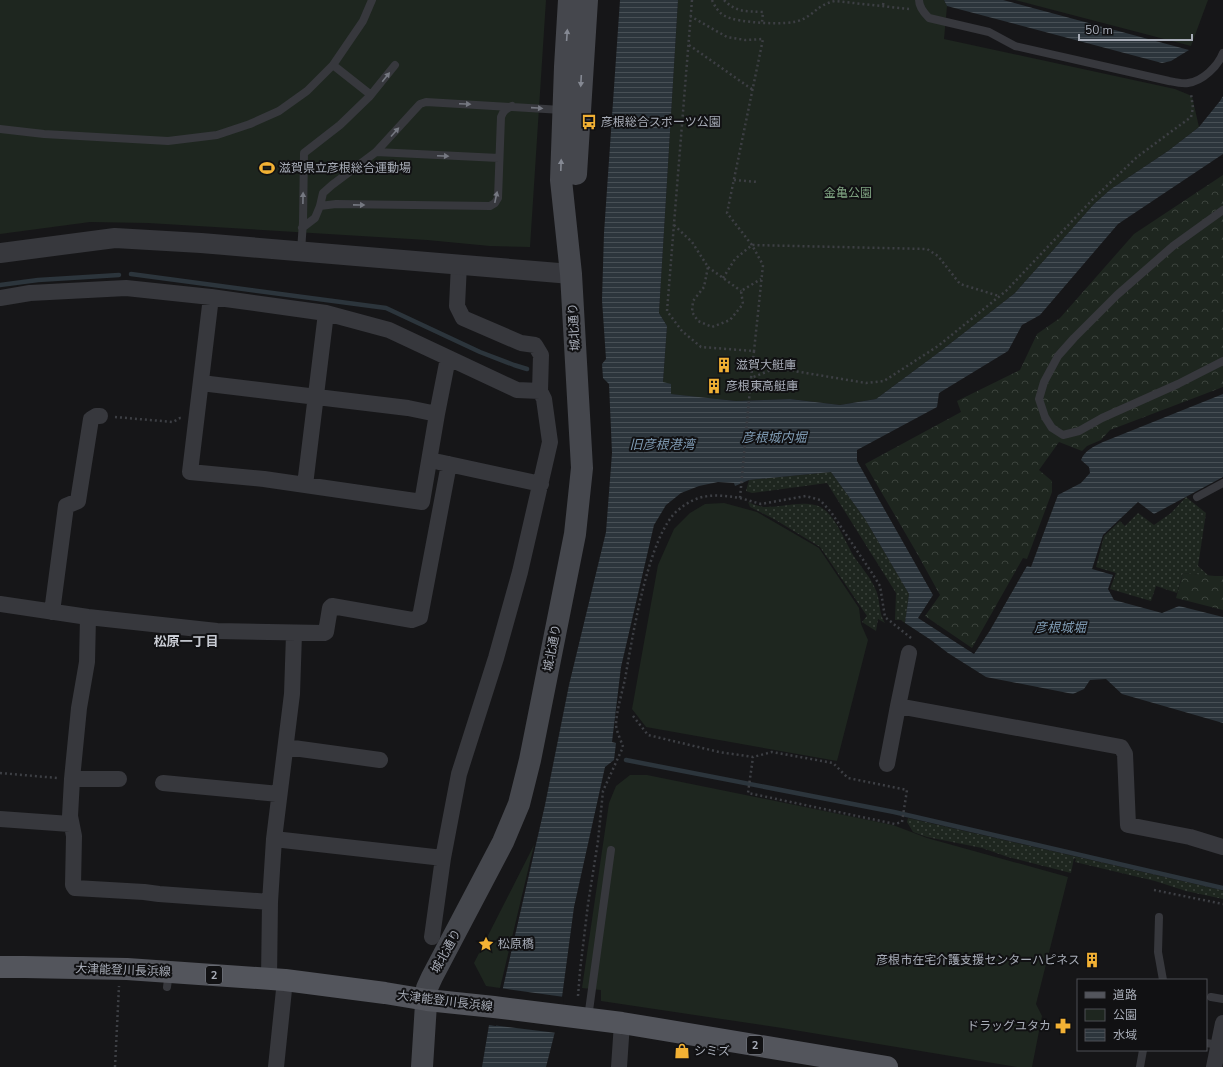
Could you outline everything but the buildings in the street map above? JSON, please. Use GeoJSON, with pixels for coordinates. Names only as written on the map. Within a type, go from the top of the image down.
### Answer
{"type":"FeatureCollection","features":[{"type":"Feature","properties":{"kind":"main road","name":"城北通り"},"geometry":{"type":"LineString","coordinates":[[422,1067],[427,988],[503,842],[519,804],[530,760],[575,534],[582,468],[571,274],[561,180],[564,67],[570,0]]}},
{"type":"Feature","properties":{"kind":"main road","name":"城北通り"},"geometry":{"type":"LineString","coordinates":[[571,274],[587,0]]}},
{"type":"Feature","properties":{"kind":"main road","name":"大津能登川長浜線"},"geometry":{"type":"LineString","coordinates":[[0,967],[127,969],[168,979],[277,980],[385,993],[427,1000],[494,1007],[578,1011],[622,1023],[887,1067]]}},
{"type":"Feature","properties":{"kind":"street"},"geometry":{"type":"LineString","coordinates":[[0,253],[115,238],[200,242],[571,274]]}},
{"type":"Feature","properties":{"kind":"street"},"geometry":{"type":"LineString","coordinates":[[432,937],[443,858],[459,774],[502,637],[520,572],[550,442],[544,399],[540,391],[541,355],[535,345],[520,343],[463,318],[457,306],[459,264]]}},
{"type":"Feature","properties":{"kind":"street"},"geometry":{"type":"LineString","coordinates":[[0,298],[30,293],[126,288],[326,313],[389,330],[517,390],[540,391]]}},
{"type":"Feature","properties":{"kind":"street"},"geometry":{"type":"LineString","coordinates":[[211,298],[190,472],[264,479],[422,502],[448,358]]}},
{"type":"Feature","properties":{"kind":"street"},"geometry":{"type":"LineString","coordinates":[[305,485],[326,313]]}},
{"type":"Feature","properties":{"kind":"street"},"geometry":{"type":"LineString","coordinates":[[201,383],[408,408],[437,414]]}},
{"type":"Feature","properties":{"kind":"street"},"geometry":{"type":"LineString","coordinates":[[52,612],[66,506],[78,501],[91,419],[96,416],[100,416]]}},
{"type":"Feature","properties":{"kind":"street"},"geometry":{"type":"LineString","coordinates":[[430,460],[541,484]]}},
{"type":"Feature","properties":{"kind":"street"},"geometry":{"type":"LineString","coordinates":[[0,604],[88,617],[217,632],[294,634],[326,632],[330,608],[332,606],[412,620],[420,617],[449,464]]}},
{"type":"Feature","properties":{"kind":"street"},"geometry":{"type":"LineString","coordinates":[[88,617],[87,662],[79,708],[72,779],[70,824],[74,836],[73,885],[75,888],[270,902]]}},
{"type":"Feature","properties":{"kind":"street"},"geometry":{"type":"LineString","coordinates":[[276,1067],[277,980],[270,902],[274,839],[292,694],[294,634]]}},
{"type":"Feature","properties":{"kind":"street"},"geometry":{"type":"LineString","coordinates":[[890,757],[898,706],[913,648]]}},
{"type":"Feature","properties":{"kind":"street"},"geometry":{"type":"LineString","coordinates":[[898,706],[1121,747],[1125,754],[1123,787],[1126,828],[1190,837],[1223,847]]}},
{"type":"Feature","properties":{"kind":"street"},"geometry":{"type":"LineString","coordinates":[[286,747],[380,760]]}},
{"type":"Feature","properties":{"kind":"street"},"geometry":{"type":"LineString","coordinates":[[72,779],[119,779]]}},
{"type":"Feature","properties":{"kind":"street"},"geometry":{"type":"LineString","coordinates":[[163,783],[279,794]]}},
{"type":"Feature","properties":{"kind":"street"},"geometry":{"type":"LineString","coordinates":[[0,819],[70,824]]}},
{"type":"Feature","properties":{"kind":"street"},"geometry":{"type":"LineString","coordinates":[[274,839],[443,858]]}},
{"type":"Feature","properties":{"kind":"street"},"geometry":{"type":"LineString","coordinates":[[620,1067],[622,1023]]}},
{"type":"Feature","properties":{"kind":"street"},"geometry":{"type":"LineString","coordinates":[[1214,1067],[1212,1044],[1223,1023]]}},
{"type":"Feature","properties":{"kind":"lane"},"geometry":{"type":"LineString","coordinates":[[0,129],[44,134],[168,141],[217,135],[250,124],[279,111],[307,90],[333,65],[363,21],[372,0]]}},
{"type":"Feature","properties":{"kind":"lane"},"geometry":{"type":"LineString","coordinates":[[919,0],[919,4],[929,18],[989,32],[1015,46],[1169,81],[1188,83],[1201,78],[1212,70],[1220,60],[1223,53]]}},
{"type":"Feature","properties":{"kind":"lane"},"geometry":{"type":"LineString","coordinates":[[333,65],[371,95]]}},
{"type":"Feature","properties":{"kind":"lane"},"geometry":{"type":"LineString","coordinates":[[301,251],[304,153],[340,125],[371,95],[396,65]]}},
{"type":"Feature","properties":{"kind":"lane"},"geometry":{"type":"LineString","coordinates":[[302,228],[315,218],[323,193],[376,152],[420,104],[426,102],[563,110]]}},
{"type":"Feature","properties":{"kind":"lane"},"geometry":{"type":"LineString","coordinates":[[320,206],[336,204],[490,206],[495,203],[498,198],[501,117],[502,113],[506,109],[512,106]]}},
{"type":"Feature","properties":{"kind":"lane"},"geometry":{"type":"LineString","coordinates":[[376,152],[499,158]]}},
{"type":"Feature","properties":{"kind":"lane"},"geometry":{"type":"LineString","coordinates":[[1223,210],[1173,246],[1117,295],[1074,338],[1058,356],[1044,382],[1039,399],[1045,417],[1052,428],[1063,435],[1079,431],[1102,418],[1178,384],[1223,361]]}},
{"type":"Feature","properties":{"kind":"lane"},"geometry":{"type":"LineString","coordinates":[[1197,497],[1223,483]]}},
{"type":"Feature","properties":{"kind":"lane"},"geometry":{"type":"LineString","coordinates":[[578,1011],[611,850]]}},
{"type":"Feature","properties":{"kind":"lane"},"geometry":{"type":"LineString","coordinates":[[1159,917],[1158,952],[1163,979]]}},
{"type":"Feature","properties":{"kind":"lane"},"geometry":{"type":"LineString","coordinates":[[1211,997],[1223,999]]}},
{"type":"Feature","properties":{"kind":"lane"},"geometry":{"type":"LineString","coordinates":[[1140,1067],[1143,1051]]}},
{"type":"Feature","properties":{"kind":"path"},"geometry":{"type":"LineString","coordinates":[[692,0],[667,311],[682,331],[701,347],[754,351]]}},
{"type":"Feature","properties":{"kind":"path"},"geometry":{"type":"LineString","coordinates":[[712,0],[715,8],[724,16],[738,21],[788,24],[800,21],[825,3],[835,1],[884,5],[924,13]]}},
{"type":"Feature","properties":{"kind":"path"},"geometry":{"type":"LineString","coordinates":[[724,0],[730,7],[740,11],[762,12],[761,22]]}},
{"type":"Feature","properties":{"kind":"path"},"geometry":{"type":"LineString","coordinates":[[884,0],[884,5]]}},
{"type":"Feature","properties":{"kind":"path"},"geometry":{"type":"LineString","coordinates":[[690,16],[727,37],[745,40],[763,38],[727,214],[752,245],[763,265],[740,497]]}},
{"type":"Feature","properties":{"kind":"path"},"geometry":{"type":"LineString","coordinates":[[688,44],[753,90]]}},
{"type":"Feature","properties":{"kind":"path"},"geometry":{"type":"LineString","coordinates":[[751,378],[776,368],[866,383],[884,381],[938,346],[999,296],[1131,162],[1191,117],[1193,108],[1192,96],[1188,83]]}},
{"type":"Feature","properties":{"kind":"path"},"geometry":{"type":"LineString","coordinates":[[734,180],[758,182]]}},
{"type":"Feature","properties":{"kind":"path"},"geometry":{"type":"LineString","coordinates":[[674,225],[692,242],[708,267],[741,291],[743,304],[730,320],[712,327],[698,321],[692,312],[693,301],[704,287],[708,267]]}},
{"type":"Feature","properties":{"kind":"path"},"geometry":{"type":"LineString","coordinates":[[724,278],[735,259],[752,245],[928,249],[938,256],[960,284],[999,296]]}},
{"type":"Feature","properties":{"kind":"path"},"geometry":{"type":"LineString","coordinates":[[741,291],[761,278]]}},
{"type":"Feature","properties":{"kind":"path"},"geometry":{"type":"LineString","coordinates":[[100,416],[172,422],[180,418],[197,419]]}},
{"type":"Feature","properties":{"kind":"path"},"geometry":{"type":"LineString","coordinates":[[578,1011],[580,971],[588,904],[598,841],[603,791],[623,747],[616,725],[637,612],[651,561],[663,530],[677,511],[700,497],[719,495],[740,497],[761,504],[806,496],[820,500],[831,512],[880,586],[885,617],[913,648]]}},
{"type":"Feature","properties":{"kind":"path"},"geometry":{"type":"LineString","coordinates":[[633,716],[648,735],[719,752],[753,757],[772,752],[833,763],[848,778],[907,790],[902,822],[895,824],[748,793],[753,757]]}},
{"type":"Feature","properties":{"kind":"path"},"geometry":{"type":"LineString","coordinates":[[0,773],[72,779]]}},
{"type":"Feature","properties":{"kind":"path"},"geometry":{"type":"LineString","coordinates":[[1154,890],[1223,904]]}},
{"type":"Feature","properties":{"kind":"path"},"geometry":{"type":"LineString","coordinates":[[115,1067],[119,981]]}},
{"type":"Feature","properties":{"kind":"green space","name":"滋賀県立彦根総合運動場"},"geometry":{"type":"Polygon","coordinates":[[[0,0],[546,0],[530,247],[490,246],[427,240],[148,223],[90,222],[0,234],[0,0]]]}},
{"type":"Feature","properties":{"kind":"green space","name":"金亀公園"},"geometry":{"type":"Polygon","coordinates":[[[678,0],[944,0],[947,6],[944,39],[1175,89],[1192,96],[1199,127],[1168,151],[1111,189],[1094,204],[1015,293],[876,399],[840,405],[790,399],[736,401],[670,394],[663,382],[667,326],[659,313],[678,0]]]}},
{"type":"Feature","properties":{"kind":"green space"},"geometry":{"type":"Polygon","coordinates":[[[1015,0],[1208,0],[1191,46],[1015,0]]]}},
{"type":"Feature","properties":{"kind":"green space"},"geometry":{"type":"Polygon","coordinates":[[[1223,175],[1223,387],[1110,430],[1101,440],[1087,446],[1082,451],[1059,442],[1039,470],[1052,481],[1052,492],[1027,559],[1023,558],[972,648],[925,616],[940,595],[865,464],[961,412],[957,401],[1020,370],[1037,334],[1060,318],[1134,234],[1223,175]]]}},
{"type":"Feature","properties":{"kind":"green space"},"geometry":{"type":"Polygon","coordinates":[[[831,472],[865,519],[909,594],[905,623],[901,620],[895,620],[896,593],[827,483],[752,493],[746,491],[749,480],[831,472]]]}},
{"type":"Feature","properties":{"kind":"green space"},"geometry":{"type":"Polygon","coordinates":[[[1186,497],[1206,513],[1198,566],[1209,576],[1183,573],[1177,593],[1156,586],[1151,601],[1110,589],[1116,573],[1096,567],[1104,536],[1120,521],[1125,526],[1138,513],[1154,525],[1171,513],[1186,497]]]}},
{"type":"Feature","properties":{"kind":"green space"},"geometry":{"type":"Polygon","coordinates":[[[748,502],[763,507],[808,504],[822,508],[828,513],[838,527],[855,558],[873,584],[877,593],[881,615],[885,623],[878,619],[876,631],[862,622],[867,616],[820,547],[774,519],[750,507],[748,502]]]}},
{"type":"Feature","properties":{"kind":"green space"},"geometry":{"type":"Polygon","coordinates":[[[724,503],[757,512],[819,548],[859,608],[861,624],[868,640],[837,761],[646,727],[632,709],[658,565],[674,529],[690,513],[705,504],[724,503]]]}},
{"type":"Feature","properties":{"kind":"green space"},"geometry":{"type":"Polygon","coordinates":[[[1183,573],[1223,576],[1223,610],[1176,598],[1183,573]]]}},
{"type":"Feature","properties":{"kind":"green space"},"geometry":{"type":"Polygon","coordinates":[[[630,775],[647,775],[893,825],[927,838],[1068,877],[1036,1004],[1042,1016],[1032,1067],[1017,1067],[782,1028],[601,1001],[601,990],[582,988],[609,803],[616,786],[630,775]]]}},
{"type":"Feature","properties":{"kind":"green space"},"geometry":{"type":"Polygon","coordinates":[[[908,818],[1221,890],[1223,891],[1223,899],[1186,891],[1155,881],[1075,862],[1076,859],[1074,858],[1071,873],[1008,857],[982,848],[927,837],[913,832],[907,822],[908,818]]]}},
{"type":"Feature","properties":{"kind":"green space"},"geometry":{"type":"Polygon","coordinates":[[[534,845],[500,988],[486,986],[474,963],[534,845]]]}},
{"type":"Feature","properties":{"kind":"water"},"geometry":{"type":"Polygon","coordinates":[[[620,0],[678,0],[659,313],[667,326],[663,382],[671,384],[671,394],[736,401],[790,399],[840,405],[876,399],[1015,293],[1094,204],[1111,189],[1168,151],[1199,127],[1223,96],[1223,154],[1118,224],[1040,315],[1022,325],[1008,351],[939,393],[937,407],[857,450],[857,461],[933,595],[918,618],[974,654],[989,632],[1027,566],[1031,567],[1058,495],[1081,483],[1090,473],[1089,467],[1081,460],[1085,454],[1090,449],[1103,442],[1223,394],[1223,477],[1154,514],[1138,502],[1103,535],[1092,569],[1113,575],[1108,589],[1114,600],[1162,613],[1179,606],[1223,617],[1223,723],[1122,694],[1106,679],[1090,680],[1084,689],[1073,694],[986,677],[948,653],[905,623],[909,594],[865,519],[831,472],[749,480],[735,486],[734,483],[718,482],[699,486],[681,493],[666,505],[654,525],[621,667],[612,742],[616,743],[614,760],[605,767],[574,907],[560,1012],[546,1067],[482,1067],[489,1025],[496,1026],[502,992],[545,805],[569,685],[606,532],[612,453],[609,384],[603,378],[602,364],[606,359],[602,300],[604,233],[620,0]]]}},
{"type":"Feature","properties":{"kind":"water"},"geometry":{"type":"Polygon","coordinates":[[[944,0],[1003,0],[1189,50],[1171,61],[1162,63],[947,6],[944,0]]]}},
{"type":"Feature","properties":{"kind":"pier"},"geometry":{"type":"Polygon","coordinates":[[[500,988],[564,997],[557,1033],[492,1025],[492,1023],[495,1023],[500,988]]]}},
{"type":"Feature","properties":{"kind":"waterway"},"geometry":{"type":"LineString","coordinates":[[131,274],[386,308],[480,352],[527,369]]}},
{"type":"Feature","properties":{"kind":"waterway"},"geometry":{"type":"LineString","coordinates":[[0,285],[38,280],[119,275]]}},
{"type":"Feature","properties":{"kind":"waterway"},"geometry":{"type":"LineString","coordinates":[[626,760],[894,812],[1223,888]]}},
{"type":"Feature","properties":{"kind":"place","name":"彦根総合スポーツ公園"},"geometry":{"type":"Point","coordinates":[589,122]}},
{"type":"Feature","properties":{"kind":"place","name":"滋賀県立彦根総合運動場"},"geometry":{"type":"Point","coordinates":[267,168]}},
{"type":"Feature","properties":{"kind":"place","name":"滋賀大艇庫"},"geometry":{"type":"Point","coordinates":[724,365]}},
{"type":"Feature","properties":{"kind":"place","name":"彦根東高艇庫"},"geometry":{"type":"Point","coordinates":[714,386]}},
{"type":"Feature","properties":{"kind":"place","name":"松原橋"},"geometry":{"type":"Point","coordinates":[486,944]}},
{"type":"Feature","properties":{"kind":"place","name":"彦根市在宅介護支援センターハピネス"},"geometry":{"type":"Point","coordinates":[1092,960]}},
{"type":"Feature","properties":{"kind":"place","name":"ドラッグユタカ"},"geometry":{"type":"Point","coordinates":[1063,1026]}},
{"type":"Feature","properties":{"kind":"place","name":"シミズ"},"geometry":{"type":"Point","coordinates":[682,1051]}},
{"type":"Feature","properties":{"kind":"district","name":"松原一丁目"},"geometry":{"type":"Point","coordinates":[186,642]}},
{"type":"Feature","properties":{"kind":"water label","name":"彦根城内堀"},"geometry":{"type":"Point","coordinates":[774,438]}},
{"type":"Feature","properties":{"kind":"water label","name":"旧彦根港湾"},"geometry":{"type":"Point","coordinates":[662,445]}},
{"type":"Feature","properties":{"kind":"water label","name":"彦根城堀"},"geometry":{"type":"Point","coordinates":[1060,628]}}]}
